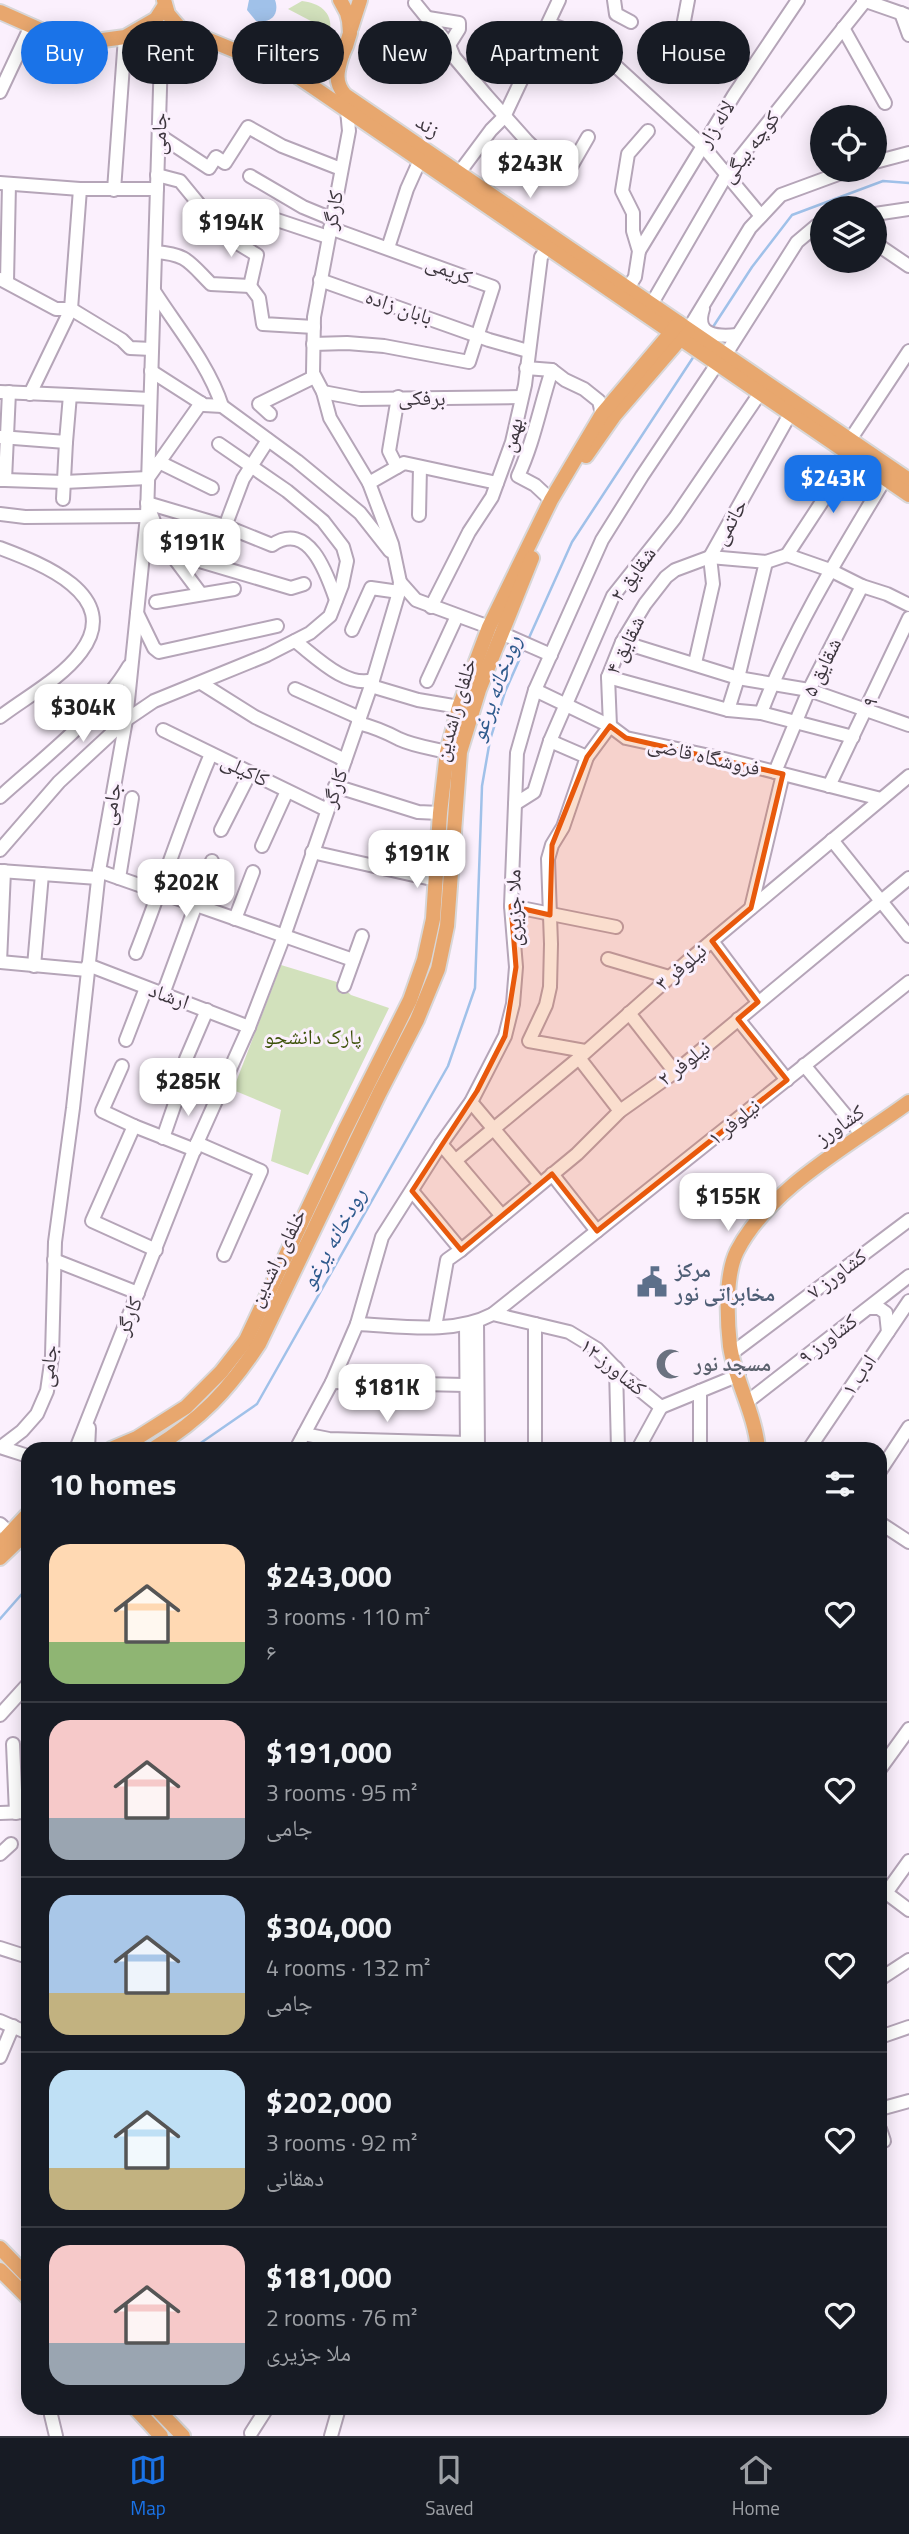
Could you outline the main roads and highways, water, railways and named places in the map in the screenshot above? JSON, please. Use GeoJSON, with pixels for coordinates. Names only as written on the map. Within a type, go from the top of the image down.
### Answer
{"type":"FeatureCollection","features":[{"type":"Feature","properties":{"kind":"main road"},"geometry":{"type":"LineString","coordinates":[[340,0],[347,13],[350,33]]}},
{"type":"Feature","properties":{"kind":"main road","name":"زند"},"geometry":{"type":"LineString","coordinates":[[344,50],[360,0]]}},
{"type":"Feature","properties":{"kind":"main road"},"geometry":{"type":"LineString","coordinates":[[153,21],[165,3]]}},
{"type":"Feature","properties":{"kind":"main road","name":"زند"},"geometry":{"type":"LineString","coordinates":[[165,3],[168,14],[180,27],[232,49]]}},
{"type":"Feature","properties":{"kind":"main road"},"geometry":{"type":"LineString","coordinates":[[0,12],[81,43],[122,36]]}},
{"type":"Feature","properties":{"kind":"main road","name":"زند"},"geometry":{"type":"LineString","coordinates":[[309,84],[547,248],[686,333]]}},
{"type":"Feature","properties":{"kind":"main road","name":"زند"},"geometry":{"type":"LineString","coordinates":[[339,84],[345,95],[628,288],[686,333]]}},
{"type":"Feature","properties":{"kind":"main road"},"geometry":{"type":"LineString","coordinates":[[128,1442],[186,1407],[221,1372],[246,1340],[410,1000],[433,919],[447,752],[459,708],[551,500],[602,414],[686,333],[760,393],[909,495]]}},
{"type":"Feature","properties":{"kind":"main road","name":"خلفای راشدین"},"geometry":{"type":"LineString","coordinates":[[164,1442],[215,1404],[240,1374],[259,1345],[417,1020],[438,969],[447,926],[460,752],[495,630],[526,572],[557,503],[570,482],[614,416],[686,333]]}},
{"type":"Feature","properties":{"kind":"main road"},"geometry":{"type":"LineString","coordinates":[[721,359],[909,480]]}},
{"type":"Feature","properties":{"kind":"main road","name":"کشاورز"},"geometry":{"type":"LineString","coordinates":[[761,1442],[732,1353],[727,1297],[736,1252],[766,1210],[811,1171],[908,1105]]}},
{"type":"Feature","properties":{"kind":"main road"},"geometry":{"type":"LineString","coordinates":[[3,1533],[21,1519]]}},
{"type":"Feature","properties":{"kind":"main road"},"geometry":{"type":"LineString","coordinates":[[0,1558],[21,1538]]}},
{"type":"Feature","properties":{"kind":"main road"},"geometry":{"type":"LineString","coordinates":[[0,2248],[21,2270]]}},
{"type":"Feature","properties":{"kind":"main road"},"geometry":{"type":"LineString","coordinates":[[0,2270],[21,2291]]}},
{"type":"Feature","properties":{"kind":"main road"},"geometry":{"type":"LineString","coordinates":[[141,2415],[160,2435],[173,2415]]}},
{"type":"Feature","properties":{"kind":"main road"},"geometry":{"type":"LineString","coordinates":[[163,2415],[183,2436]]}},
{"type":"Feature","properties":{"kind":"water"},"geometry":{"type":"Polygon","coordinates":[[[249,0],[275,0],[275,14],[266,21],[256,21],[247,10],[249,0]]]}},
{"type":"Feature","properties":{"kind":"waterway","name":"رودخانه یرغو"},"geometry":{"type":"LineString","coordinates":[[711,330],[752,267],[792,215],[883,181],[909,183]]}},
{"type":"Feature","properties":{"kind":"waterway","name":"رودخانه یرغو"},"geometry":{"type":"LineString","coordinates":[[528,640],[572,542],[696,353]]}},
{"type":"Feature","properties":{"kind":"waterway","name":"رودخانه یرغو"},"geometry":{"type":"LineString","coordinates":[[202,1442],[257,1404],[448,1066],[475,988],[482,786],[490,740],[505,692],[524,649]]}},
{"type":"Feature","properties":{"kind":"waterway","name":"رودخانه یرغو"},"geometry":{"type":"LineString","coordinates":[[0,1619],[21,1595]]}},
{"type":"Feature","properties":{"kind":"place","name":"مرکز مخابراتی نور"},"geometry":{"type":"Point","coordinates":[652,1282]}},
{"type":"Feature","properties":{"kind":"place","name":"مسجد نور"},"geometry":{"type":"Point","coordinates":[671,1364]}},
{"type":"Feature","properties":{"kind":"park label","name":"پارک دانشجو"},"geometry":{"type":"Point","coordinates":[313,1037]}}]}
